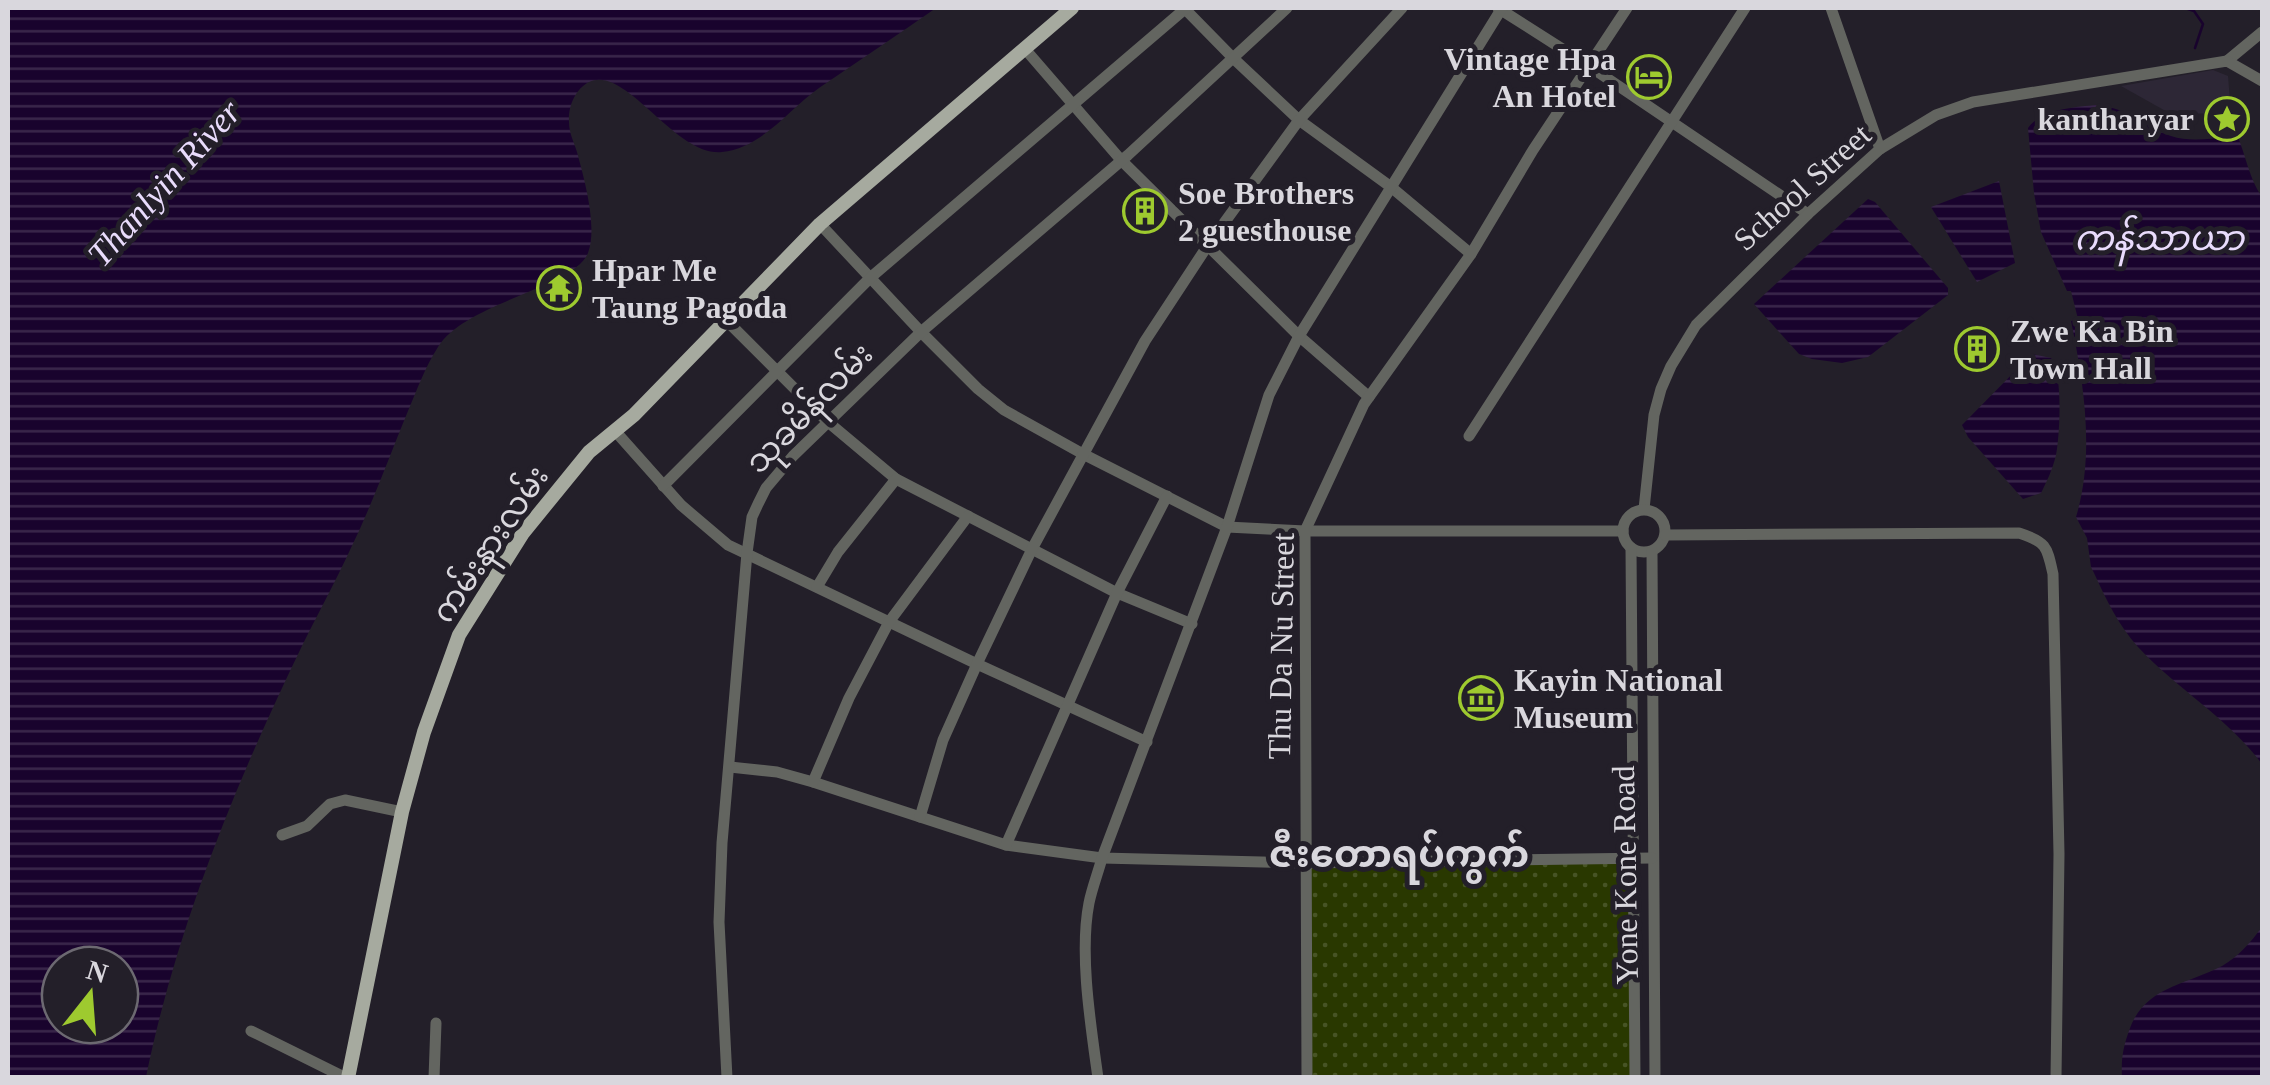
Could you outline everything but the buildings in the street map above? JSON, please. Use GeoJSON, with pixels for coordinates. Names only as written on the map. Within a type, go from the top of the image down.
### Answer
{"type":"FeatureCollection","features":[{"type":"Feature","properties":{"kind":"main road","name":"ကမ်းနားလမ်း"},"geometry":{"type":"LineString","coordinates":[[347,1078],[402,812],[424,732],[459,635],[523,533],[589,452],[616,432],[820,224],[1072,8]]}},
{"type":"Feature","properties":{"kind":"street"},"geometry":{"type":"LineString","coordinates":[[663,486],[870,278],[1185,8],[1299,120],[1390,187],[1471,254]]}},
{"type":"Feature","properties":{"kind":"street","name":"သုခမိန်လမ်း"},"geometry":{"type":"LineString","coordinates":[[729,1077],[719,922],[722,844],[746,553],[752,517],[766,488],[793,456],[920,332],[1122,160],[1288,8]]}},
{"type":"Feature","properties":{"kind":"street"},"geometry":{"type":"LineString","coordinates":[[920,817],[943,740],[976,664],[1032,549],[1146,341],[1208,245],[1299,120],[1402,8]]}},
{"type":"Feature","properties":{"kind":"street"},"geometry":{"type":"LineString","coordinates":[[1098,1078],[1089,1017],[1088,904],[1227,527],[1269,395],[1298,336],[1500,8],[1808,214]]}},
{"type":"Feature","properties":{"kind":"street","name":"Thu Da Nu Street"},"geometry":{"type":"LineString","coordinates":[[1306,1078],[1306,531],[1368,397],[1471,254],[1533,150],[1627,8]]}},
{"type":"Feature","properties":{"kind":"street"},"geometry":{"type":"LineString","coordinates":[[1469,436],[1745,8]]}},
{"type":"Feature","properties":{"kind":"street"},"geometry":{"type":"LineString","coordinates":[[1831,8],[1880,149]]}},
{"type":"Feature","properties":{"kind":"street"},"geometry":{"type":"LineString","coordinates":[[2262,32],[2221,62],[2262,81]]}},
{"type":"Feature","properties":{"kind":"street"},"geometry":{"type":"LineString","coordinates":[[1025,49],[1122,160],[1298,336],[1368,397]]}},
{"type":"Feature","properties":{"kind":"street","name":"School Street"},"geometry":{"type":"LineString","coordinates":[[1644,510],[1654,415],[1671,366],[1696,326],[1808,214],[1880,149],[1936,114],[1973,102],[2221,62]]}},
{"type":"Feature","properties":{"kind":"street"},"geometry":{"type":"LineString","coordinates":[[820,224],[920,332],[978,390],[1004,410],[1227,527],[1306,531],[1623,531]]}},
{"type":"Feature","properties":{"kind":"street"},"geometry":{"type":"LineString","coordinates":[[727,322],[828,422],[896,478],[1117,593],[1192,624]]}},
{"type":"Feature","properties":{"kind":"street"},"geometry":{"type":"LineString","coordinates":[[616,432],[663,486],[728,545],[1146,742]]}},
{"type":"Feature","properties":{"kind":"street"},"geometry":{"type":"LineString","coordinates":[[817,587],[838,552],[896,478]]}},
{"type":"Feature","properties":{"kind":"street"},"geometry":{"type":"LineString","coordinates":[[1006,844],[1117,593],[1167,496]]}},
{"type":"Feature","properties":{"kind":"street"},"geometry":{"type":"LineString","coordinates":[[1644,510],[1663,520],[1666,535],[1652,551],[1644,552],[1632,548],[1623,531],[1627,518],[1644,510]]}},
{"type":"Feature","properties":{"kind":"street"},"geometry":{"type":"LineString","coordinates":[[813,782],[849,698],[889,622],[968,516]]}},
{"type":"Feature","properties":{"kind":"street"},"geometry":{"type":"LineString","coordinates":[[1666,535],[2019,534],[2048,548],[2054,574],[2058,834],[2056,1078]]}},
{"type":"Feature","properties":{"kind":"street"},"geometry":{"type":"LineString","coordinates":[[1632,548],[1635,1078]]}},
{"type":"Feature","properties":{"kind":"street","name":"Yone Kone Road"},"geometry":{"type":"LineString","coordinates":[[1652,551],[1655,1078]]}},
{"type":"Feature","properties":{"kind":"street"},"geometry":{"type":"LineString","coordinates":[[1633,694],[1652,696]]}},
{"type":"Feature","properties":{"kind":"street"},"geometry":{"type":"LineString","coordinates":[[730,767],[776,772],[813,782],[1006,844],[1102,858],[1306,863],[1652,858]]}},
{"type":"Feature","properties":{"kind":"street"},"geometry":{"type":"LineString","coordinates":[[282,834],[307,826],[330,804],[345,800],[402,812]]}},
{"type":"Feature","properties":{"kind":"street"},"geometry":{"type":"LineString","coordinates":[[434,1078],[436,1023]]}},
{"type":"Feature","properties":{"kind":"street"},"geometry":{"type":"LineString","coordinates":[[251,1031],[347,1078]]}},
{"type":"Feature","properties":{"kind":"shaded area"},"geometry":{"type":"Polygon","coordinates":[[[2213,70],[2228,76],[2231,113],[2171,114],[2121,86],[2213,70]]]}},
{"type":"Feature","properties":{"kind":"green space"},"geometry":{"type":"Polygon","coordinates":[[[1633,857],[1635,1077],[1306,1077],[1306,863],[1633,857]]]}},
{"type":"Feature","properties":{"kind":"water","name":"Thanlyin River"},"geometry":{"type":"Polygon","coordinates":[[[8,8],[936,8],[819,88],[762,136],[736,149],[704,150],[687,141],[619,86],[603,80],[589,82],[576,94],[569,122],[589,202],[588,253],[563,276],[471,318],[452,331],[429,362],[358,533],[277,700],[210,858],[174,967],[146,1077],[8,1077],[8,8]]]}},
{"type":"Feature","properties":{"kind":"water","name":"ကန်သာယာ"},"geometry":{"type":"Polygon","coordinates":[[[2097,105],[2185,139],[2227,137],[2227,125],[2232,124],[2262,197],[2262,764],[2234,732],[2131,639],[2091,567],[2087,538],[2076,517],[2086,444],[2080,369],[2071,321],[2078,319],[2071,291],[2067,291],[2041,232],[2028,128],[2050,113],[2097,105]]]}},
{"type":"Feature","properties":{"kind":"water"},"geometry":{"type":"Polygon","coordinates":[[[1999,181],[2015,263],[1977,282],[1931,207],[1999,181]]]}},
{"type":"Feature","properties":{"kind":"water"},"geometry":{"type":"Polygon","coordinates":[[[1868,199],[1875,202],[1948,288],[1948,295],[1868,357],[1842,363],[1799,354],[1754,304],[1868,199]]]}},
{"type":"Feature","properties":{"kind":"water"},"geometry":{"type":"Polygon","coordinates":[[[2032,354],[2051,358],[2055,366],[2059,433],[2055,460],[2041,493],[2023,499],[1968,437],[1962,425],[2032,354]]]}},
{"type":"Feature","properties":{"kind":"water"},"geometry":{"type":"Polygon","coordinates":[[[2262,927],[2262,1077],[2122,1077],[2127,1037],[2144,1005],[2167,989],[2228,962],[2262,927]]]}},
{"type":"Feature","properties":{"kind":"waterway"},"geometry":{"type":"LineString","coordinates":[[2185,8],[2194,11],[2203,24],[2195,48]]}},
{"type":"Feature","properties":{"kind":"place","name":"Vintage Hpa An Hotel"},"geometry":{"type":"Point","coordinates":[1649,77]}},
{"type":"Feature","properties":{"kind":"place","name":"kantharyar"},"geometry":{"type":"Point","coordinates":[2227,119]}},
{"type":"Feature","properties":{"kind":"place","name":"Soe Brothers 2 guesthouse"},"geometry":{"type":"Point","coordinates":[1145,211]}},
{"type":"Feature","properties":{"kind":"place","name":"Hpar Me Taung Pagoda"},"geometry":{"type":"Point","coordinates":[559,288]}},
{"type":"Feature","properties":{"kind":"place","name":"Zwe Ka Bin Town Hall"},"geometry":{"type":"Point","coordinates":[1977,349]}},
{"type":"Feature","properties":{"kind":"place","name":"Kayin National Museum"},"geometry":{"type":"Point","coordinates":[1481,698]}},
{"type":"Feature","properties":{"kind":"district","name":"ဇီးတောရပ်ကွက်"},"geometry":{"type":"Point","coordinates":[1399,854]}}]}
